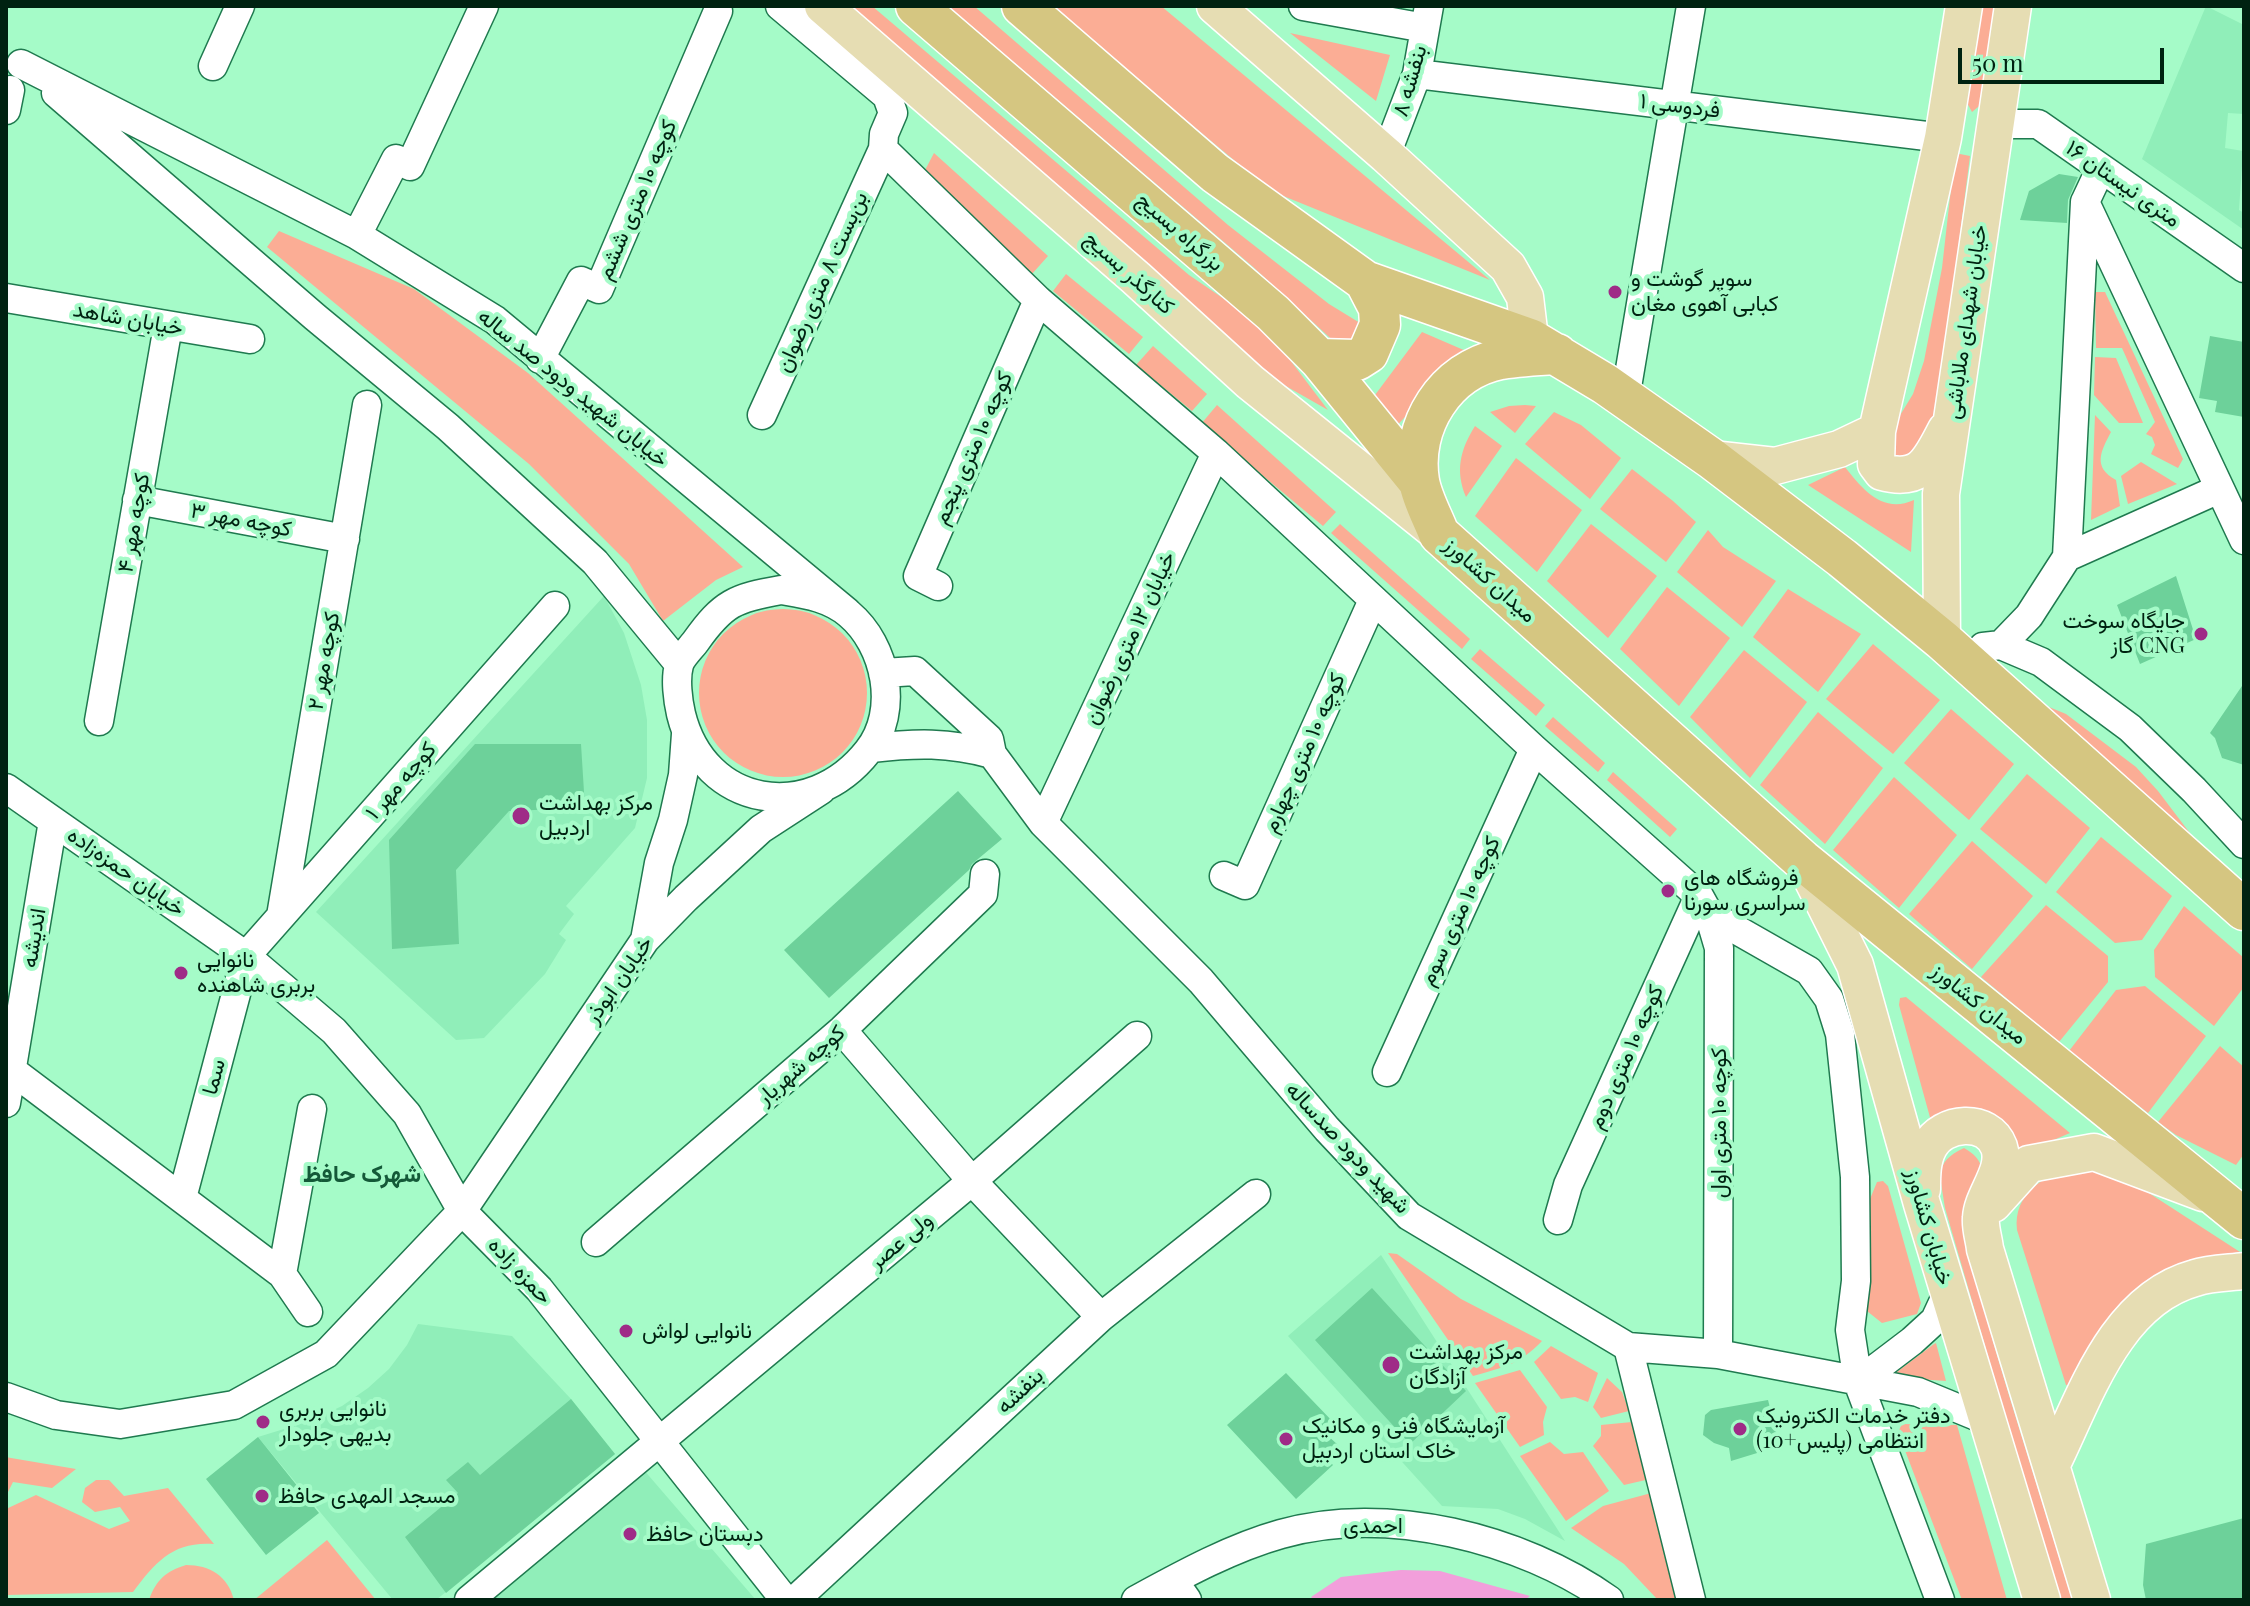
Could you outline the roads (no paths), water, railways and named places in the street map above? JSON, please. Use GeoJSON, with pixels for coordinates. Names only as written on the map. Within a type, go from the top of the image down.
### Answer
{"type":"FeatureCollection","features":[{"type":"Feature","properties":{"kind":"highway","name":"بزرگراه بسیج"},"geometry":{"type":"LineString","coordinates":[[916,6],[1273,313],[1319,359],[1419,482]]}},
{"type":"Feature","properties":{"kind":"highway"},"geometry":{"type":"LineString","coordinates":[[1022,6],[1215,173],[1365,281],[1543,346],[1712,459],[1842,558],[1948,645],[2244,910]]}},
{"type":"Feature","properties":{"kind":"highway"},"geometry":{"type":"LineString","coordinates":[[1319,359],[1357,360],[1368,353],[1380,325],[1379,308],[1365,281]]}},
{"type":"Feature","properties":{"kind":"highway","name":"میدان کشاورز"},"geometry":{"type":"LineString","coordinates":[[1543,346],[1498,360],[1460,377],[1436,399],[1420,439],[1419,482],[1439,534],[1802,860],[2232,1210]]}},
{"type":"Feature","properties":{"kind":"main road","name":"کنارگذر بسیج"},"geometry":{"type":"LineString","coordinates":[[823,6],[1136,278],[1250,382],[1439,534]]}},
{"type":"Feature","properties":{"kind":"main road"},"geometry":{"type":"LineString","coordinates":[[1215,6],[1386,155],[1508,267],[1525,297],[1543,346]]}},
{"type":"Feature","properties":{"kind":"main road"},"geometry":{"type":"LineString","coordinates":[[1951,421],[1920,471],[1906,475],[1882,472],[1876,464],[1877,431],[1943,138],[1964,6]]}},
{"type":"Feature","properties":{"kind":"main road","name":"خیابان شهدای ملاباشی"},"geometry":{"type":"LineString","coordinates":[[1948,645],[1941,494],[2013,6]]}},
{"type":"Feature","properties":{"kind":"main road"},"geometry":{"type":"LineString","coordinates":[[1943,138],[1969,123],[1995,124]]}},
{"type":"Feature","properties":{"kind":"main road"},"geometry":{"type":"LineString","coordinates":[[1712,459],[1775,466],[1839,449],[1877,431]]}},
{"type":"Feature","properties":{"kind":"main road","name":"خیابان کشاورز"},"geometry":{"type":"LineString","coordinates":[[1802,860],[1855,965],[1922,1204],[2042,1600]]}},
{"type":"Feature","properties":{"kind":"main road"},"geometry":{"type":"LineString","coordinates":[[1922,1204],[1922,1169],[1929,1145],[1941,1132],[1972,1125],[1990,1136],[1999,1147],[2000,1165],[1981,1217],[1985,1249],[2092,1600]]}},
{"type":"Feature","properties":{"kind":"main road"},"geometry":{"type":"LineString","coordinates":[[1981,1217],[2029,1164],[2094,1152],[2124,1161],[2232,1210]]}},
{"type":"Feature","properties":{"kind":"main road"},"geometry":{"type":"LineString","coordinates":[[2052,1464],[2102,1362],[2124,1327],[2154,1297],[2181,1284],[2194,1278],[2244,1271]]}},
{"type":"Feature","properties":{"kind":"street"},"geometry":{"type":"LineString","coordinates":[[213,66],[240,6]]}},
{"type":"Feature","properties":{"kind":"street"},"geometry":{"type":"LineString","coordinates":[[357,235],[396,159],[410,166],[484,6]]}},
{"type":"Feature","properties":{"kind":"street","name":"بن‌بست ۸ متری رضوان"},"geometry":{"type":"LineString","coordinates":[[762,415],[883,149],[884,134],[893,113],[887,96],[780,6]]}},
{"type":"Feature","properties":{"kind":"street"},"geometry":{"type":"LineString","coordinates":[[1303,6],[1427,17]]}},
{"type":"Feature","properties":{"kind":"street"},"geometry":{"type":"LineString","coordinates":[[1625,399],[1691,6]]}},
{"type":"Feature","properties":{"kind":"street","name":"کوچه ۱۰ متری ششم"},"geometry":{"type":"LineString","coordinates":[[540,359],[581,281],[599,289],[719,8]]}},
{"type":"Feature","properties":{"kind":"street","name":"بنفشه ۸"},"geometry":{"type":"LineString","coordinates":[[1386,155],[1417,74],[1427,17]]}},
{"type":"Feature","properties":{"kind":"street","name":"خیابان شهید ودود صد ساله"},"geometry":{"type":"LineString","coordinates":[[13,58],[357,235],[495,320],[847,612]]}},
{"type":"Feature","properties":{"kind":"street","name":"خیابان شهید ودود صد ساله"},"geometry":{"type":"LineString","coordinates":[[13,58],[448,427],[595,562],[679,664]]}},
{"type":"Feature","properties":{"kind":"street","name":"فردوسی ۱"},"geometry":{"type":"LineString","coordinates":[[1417,74],[1943,138]]}},
{"type":"Feature","properties":{"kind":"street","name":"۱۶ متری نیستان"},"geometry":{"type":"LineString","coordinates":[[1995,124],[2038,124],[2244,268]]}},
{"type":"Feature","properties":{"kind":"street"},"geometry":{"type":"LineString","coordinates":[[883,149],[1038,300],[1216,453],[1704,905],[1809,971],[1829,999],[1840,1034],[1855,1177],[1856,1281],[1850,1330],[1858,1382],[1940,1600]]}},
{"type":"Feature","properties":{"kind":"street"},"geometry":{"type":"LineString","coordinates":[[2001,645],[2029,616],[2067,557],[2085,202],[2101,168]]}},
{"type":"Feature","properties":{"kind":"street"},"geometry":{"type":"LineString","coordinates":[[2085,202],[2244,540]]}},
{"type":"Feature","properties":{"kind":"street","name":"خیابان شاهد"},"geometry":{"type":"LineString","coordinates":[[6,298],[250,339]]}},
{"type":"Feature","properties":{"kind":"street","name":"کوچه ۱۰ متری پنجم"},"geometry":{"type":"LineString","coordinates":[[938,586],[918,576],[1038,300]]}},
{"type":"Feature","properties":{"kind":"street","name":"کوچه مهر ۴"},"geometry":{"type":"LineString","coordinates":[[99,721],[168,326]]}},
{"type":"Feature","properties":{"kind":"street","name":"کوچه مهر ۲"},"geometry":{"type":"LineString","coordinates":[[281,917],[367,405]]}},
{"type":"Feature","properties":{"kind":"street","name":"خیابان ۱۲ متری رضوان"},"geometry":{"type":"LineString","coordinates":[[1043,823],[1216,453]]}},
{"type":"Feature","properties":{"kind":"street"},"geometry":{"type":"LineString","coordinates":[[2067,557],[2219,489]]}},
{"type":"Feature","properties":{"kind":"street","name":"کوچه مهر ۳"},"geometry":{"type":"LineString","coordinates":[[137,500],[345,539]]}},
{"type":"Feature","properties":{"kind":"street"},"geometry":{"type":"LineString","coordinates":[[645,940],[659,863],[683,775],[686,734],[679,703],[679,664],[715,614],[746,596],[781,590],[816,596],[847,612],[863,628],[874,646],[886,692],[883,717],[871,748],[849,773],[821,790],[789,798],[756,795],[727,782],[703,761],[686,734]]}},
{"type":"Feature","properties":{"kind":"street","name":"کوچه ۱۰ متری چهارم"},"geometry":{"type":"LineString","coordinates":[[1224,876],[1245,885],[1373,600]]}},
{"type":"Feature","properties":{"kind":"street","name":"کوچه مهر ۱"},"geometry":{"type":"LineString","coordinates":[[246,956],[555,606]]}},
{"type":"Feature","properties":{"kind":"street"},"geometry":{"type":"LineString","coordinates":[[1948,645],[2001,645],[2041,662],[2130,728],[2244,844]]}},
{"type":"Feature","properties":{"kind":"street","name":"شهید ودود صدساله"},"geometry":{"type":"LineString","coordinates":[[883,673],[915,671],[989,739],[992,754],[1043,823],[1201,981],[1327,1129],[1409,1216],[1628,1347],[1718,1354],[1918,1392],[1986,1420]]}},
{"type":"Feature","properties":{"kind":"street"},"geometry":{"type":"LineString","coordinates":[[871,748],[930,743],[958,745],[992,754]]}},
{"type":"Feature","properties":{"kind":"street","name":"کوچه ۱۰ متری سوم"},"geometry":{"type":"LineString","coordinates":[[1387,1072],[1534,749]]}},
{"type":"Feature","properties":{"kind":"street","name":"خیابان حمزه‌زاده"},"geometry":{"type":"LineString","coordinates":[[6,788],[246,956]]}},
{"type":"Feature","properties":{"kind":"street","name":"خیابان ابوذر"},"geometry":{"type":"LineString","coordinates":[[6,1397],[56,1415],[120,1424],[234,1405],[326,1354],[462,1211],[645,940],[761,829],[821,790]]}},
{"type":"Feature","properties":{"kind":"street","name":"اندیشه"},"geometry":{"type":"LineString","coordinates":[[6,1103],[9,1069],[53,821]]}},
{"type":"Feature","properties":{"kind":"street","name":"کوچه شهریار"},"geometry":{"type":"LineString","coordinates":[[596,1242],[842,1030],[983,894],[985,874]]}},
{"type":"Feature","properties":{"kind":"street","name":"کوچه ۱۰ متری دوم"},"geometry":{"type":"LineString","coordinates":[[1558,1220],[1568,1185],[1704,905]]}},
{"type":"Feature","properties":{"kind":"street","name":"کوچه ۱۰ متری اول"},"geometry":{"type":"LineString","coordinates":[[1704,905],[1719,948],[1718,1354]]}},
{"type":"Feature","properties":{"kind":"street","name":"سما"},"geometry":{"type":"LineString","coordinates":[[182,1198],[246,956]]}},
{"type":"Feature","properties":{"kind":"street","name":"حمزه زاده"},"geometry":{"type":"LineString","coordinates":[[246,956],[334,1031],[407,1114],[462,1211],[539,1289],[785,1600]]}},
{"type":"Feature","properties":{"kind":"street"},"geometry":{"type":"LineString","coordinates":[[842,1030],[972,1181],[1101,1317]]}},
{"type":"Feature","properties":{"kind":"street","name":"ولی عصر"},"geometry":{"type":"LineString","coordinates":[[469,1600],[972,1181],[1137,1036]]}},
{"type":"Feature","properties":{"kind":"street"},"geometry":{"type":"LineString","coordinates":[[9,1069],[282,1274],[308,1312]]}},
{"type":"Feature","properties":{"kind":"street"},"geometry":{"type":"LineString","coordinates":[[282,1274],[312,1109]]}},
{"type":"Feature","properties":{"kind":"street","name":"بنفشه"},"geometry":{"type":"LineString","coordinates":[[795,1600],[1101,1317],[1256,1194]]}},
{"type":"Feature","properties":{"kind":"street"},"geometry":{"type":"LineString","coordinates":[[1858,1382],[1935,1320],[1948,1292]]}},
{"type":"Feature","properties":{"kind":"street"},"geometry":{"type":"LineString","coordinates":[[1628,1347],[1691,1600]]}},
{"type":"Feature","properties":{"kind":"street","name":"احمدی"},"geometry":{"type":"LineString","coordinates":[[1136,1600],[1180,1590],[1223,1556],[1282,1534],[1347,1524],[1408,1526],[1470,1536],[1529,1557],[1586,1584],[1609,1600]]}},
{"type":"Feature","properties":{"kind":"place","name":"سوپر گوشت و کبابی آهوی مغان"},"geometry":{"type":"Point","coordinates":[1615,292]}},
{"type":"Feature","properties":{"kind":"place","name":"جایگاه سوخت گاز CNG"},"geometry":{"type":"Point","coordinates":[2201,634]}},
{"type":"Feature","properties":{"kind":"place","name":"مرکز بهداشت اردبیل"},"geometry":{"type":"Point","coordinates":[521,816]}},
{"type":"Feature","properties":{"kind":"place","name":"فروشگاه های سراسری سورنا"},"geometry":{"type":"Point","coordinates":[1668,891]}},
{"type":"Feature","properties":{"kind":"place","name":"نانوایی بربری شاهنده"},"geometry":{"type":"Point","coordinates":[181,973]}},
{"type":"Feature","properties":{"kind":"place","name":"نانوایی لواش"},"geometry":{"type":"Point","coordinates":[626,1331]}},
{"type":"Feature","properties":{"kind":"place","name":"مرکز بهداشت آزادگان"},"geometry":{"type":"Point","coordinates":[1391,1365]}},
{"type":"Feature","properties":{"kind":"place","name":"نانوایی بربری بدیهی جلودار"},"geometry":{"type":"Point","coordinates":[263,1422]}},
{"type":"Feature","properties":{"kind":"place","name":"دفتر خدمات الکترونیک انتظامی (پلیس+10)"},"geometry":{"type":"Point","coordinates":[1740,1429]}},
{"type":"Feature","properties":{"kind":"place","name":"آزمایشگاه فنی و مکانیک خاک استان اردبیل"},"geometry":{"type":"Point","coordinates":[1286,1439]}},
{"type":"Feature","properties":{"kind":"place","name":"مسجد المهدی حافظ"},"geometry":{"type":"Point","coordinates":[262,1496]}},
{"type":"Feature","properties":{"kind":"place","name":"دبستان حافظ"},"geometry":{"type":"Point","coordinates":[630,1534]}},
{"type":"Feature","properties":{"kind":"district","name":"شهرک حافظ"},"geometry":{"type":"Point","coordinates":[362,1175]}}]}
